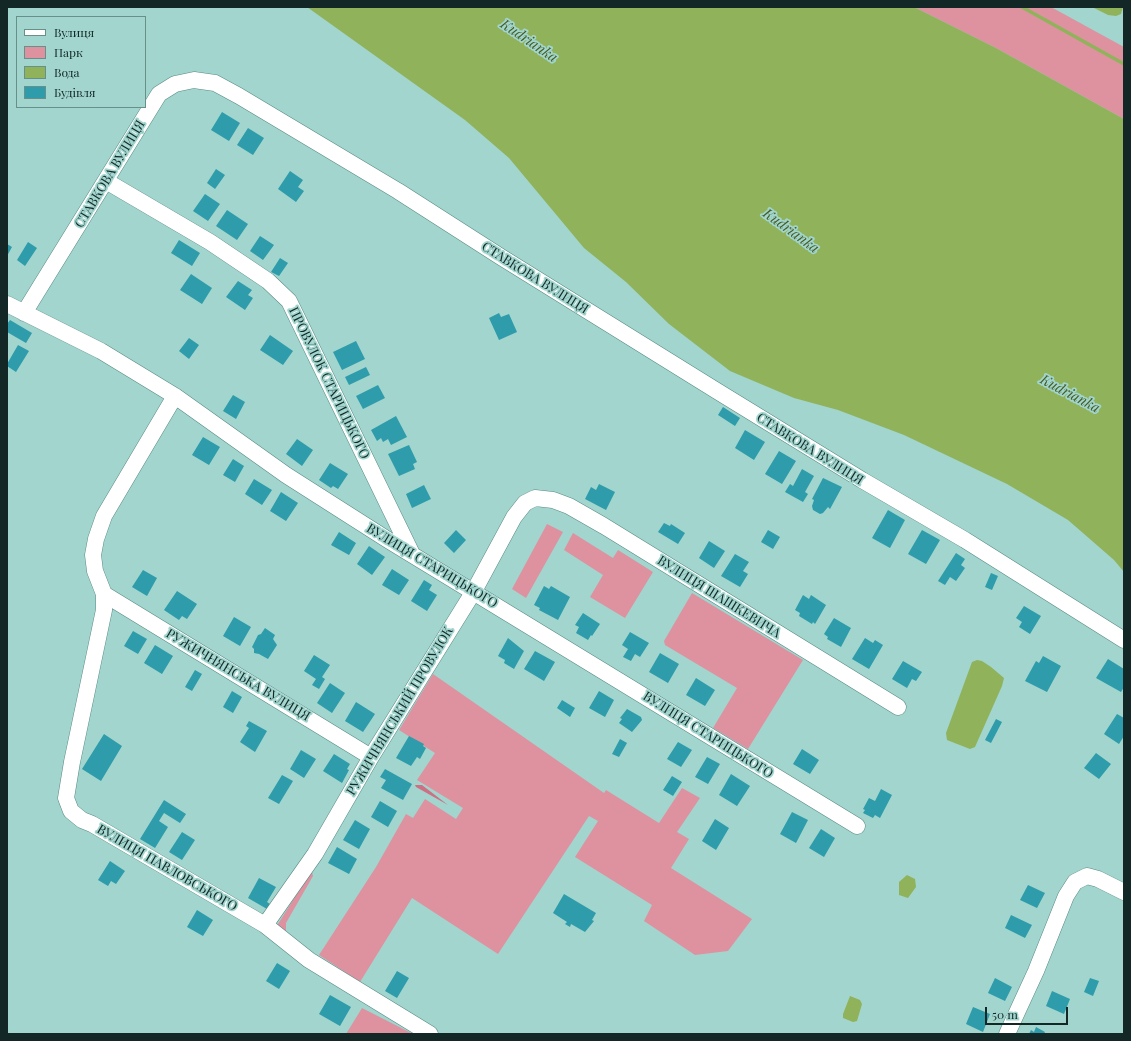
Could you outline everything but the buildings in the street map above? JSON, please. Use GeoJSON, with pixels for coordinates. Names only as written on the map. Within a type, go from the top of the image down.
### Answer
{"type":"FeatureCollection","features":[{"type":"Feature","properties":{"kind":"street","name":"СТАВКОВА ВУЛИЦЯ"},"geometry":{"type":"LineString","coordinates":[[24,313],[159,94],[175,84],[194,80],[215,83],[398,191],[501,257],[750,411],[862,480],[965,540],[1124,640]]}},
{"type":"Feature","properties":{"kind":"street","name":"ПРОВУЛОК СТАРИЦЬКОГО"},"geometry":{"type":"LineString","coordinates":[[106,181],[210,242],[268,281],[289,301],[412,554]]}},
{"type":"Feature","properties":{"kind":"street","name":"ВУЛИЦЯ СТАРИЦЬКОГО"},"geometry":{"type":"LineString","coordinates":[[7,304],[101,351],[175,396],[286,475],[388,540],[474,591],[857,826]]}},
{"type":"Feature","properties":{"kind":"street"},"geometry":{"type":"LineString","coordinates":[[104,594],[95,571],[93,555],[96,538],[104,516],[175,396]]}},
{"type":"Feature","properties":{"kind":"street","name":"РУЖИЧНЯНСЬКИЙ ПРОВУЛОК"},"geometry":{"type":"LineString","coordinates":[[265,925],[315,854],[371,757],[474,591],[514,517],[525,504],[535,498]]}},
{"type":"Feature","properties":{"kind":"street","name":"ВУЛИЦЯ ШАШКЕВИЧА"},"geometry":{"type":"LineString","coordinates":[[535,498],[553,500],[569,506],[604,526],[898,707]]}},
{"type":"Feature","properties":{"kind":"street"},"geometry":{"type":"LineString","coordinates":[[388,540],[397,534],[399,527]]}},
{"type":"Feature","properties":{"kind":"street","name":"РУЖИЧНЯНСЬКА ВУЛИЦЯ"},"geometry":{"type":"LineString","coordinates":[[104,594],[371,757]]}},
{"type":"Feature","properties":{"kind":"street","name":"ВУЛИЦЯ ПАВЛОВСЬКОГО"},"geometry":{"type":"LineString","coordinates":[[104,594],[104,610],[67,791],[66,798],[70,811],[82,820],[92,824],[265,925],[309,960],[430,1034]]}},
{"type":"Feature","properties":{"kind":"street"},"geometry":{"type":"LineString","coordinates":[[1007,1034],[1036,972],[1066,896],[1075,882],[1087,876],[1124,892]]}},
{"type":"Feature","properties":{"kind":"green space"},"geometry":{"type":"Polygon","coordinates":[[[914,7],[1051,7],[1124,47],[1124,119],[996,48],[914,7]]]}},
{"type":"Feature","properties":{"kind":"green space"},"geometry":{"type":"Polygon","coordinates":[[[547,524],[563,532],[526,598],[512,589],[547,524]]]}},
{"type":"Feature","properties":{"kind":"green space"},"geometry":{"type":"Polygon","coordinates":[[[573,533],[613,558],[618,550],[653,572],[625,618],[590,597],[603,575],[564,550],[573,533]]]}},
{"type":"Feature","properties":{"kind":"green space"},"geometry":{"type":"Polygon","coordinates":[[[692,593],[803,660],[748,749],[713,728],[737,688],[665,645],[664,641],[692,593]]]}},
{"type":"Feature","properties":{"kind":"green space"},"geometry":{"type":"Polygon","coordinates":[[[433,674],[604,793],[606,790],[659,823],[682,788],[700,798],[677,832],[689,839],[671,868],[752,919],[728,951],[695,955],[644,921],[652,905],[575,857],[598,821],[589,816],[498,954],[412,898],[360,982],[319,955],[376,867],[406,814],[413,818],[425,799],[456,819],[463,808],[417,780],[435,753],[399,730],[433,674]]]}},
{"type":"Feature","properties":{"kind":"green space"},"geometry":{"type":"Polygon","coordinates":[[[312,872],[313,876],[286,923],[286,934],[276,928],[312,872]]]}},
{"type":"Feature","properties":{"kind":"green space"},"geometry":{"type":"Polygon","coordinates":[[[362,1008],[413,1034],[346,1034],[362,1008]]]}},
{"type":"Feature","properties":{"kind":"shaded area"},"geometry":{"type":"Polygon","coordinates":[[[415,785],[422,785],[448,805],[416,787],[415,785]]]}},
{"type":"Feature","properties":{"kind":"water","name":"Kudrianka"},"geometry":{"type":"Polygon","coordinates":[[[307,7],[914,7],[996,48],[1124,119],[1124,572],[1114,560],[1068,520],[1007,484],[904,435],[838,410],[794,398],[730,371],[669,324],[626,282],[584,248],[509,158],[465,120],[307,7]]]}},
{"type":"Feature","properties":{"kind":"water"},"geometry":{"type":"Polygon","coordinates":[[[1092,7],[1123,7],[1121,14],[1116,16],[1108,15],[1092,7]]]}},
{"type":"Feature","properties":{"kind":"water"},"geometry":{"type":"Polygon","coordinates":[[[977,660],[982,661],[991,667],[1004,678],[1002,686],[975,747],[970,749],[947,740],[946,733],[972,662],[977,660]]]}},
{"type":"Feature","properties":{"kind":"water"},"geometry":{"type":"Polygon","coordinates":[[[907,875],[915,879],[916,887],[908,898],[899,895],[899,882],[907,875]]]}},
{"type":"Feature","properties":{"kind":"water"},"geometry":{"type":"Polygon","coordinates":[[[850,996],[860,1000],[862,1004],[857,1021],[853,1022],[843,1018],[843,1014],[850,996]]]}},
{"type":"Feature","properties":{"kind":"waterway"},"geometry":{"type":"LineString","coordinates":[[1022,7],[1124,64]]}}]}
